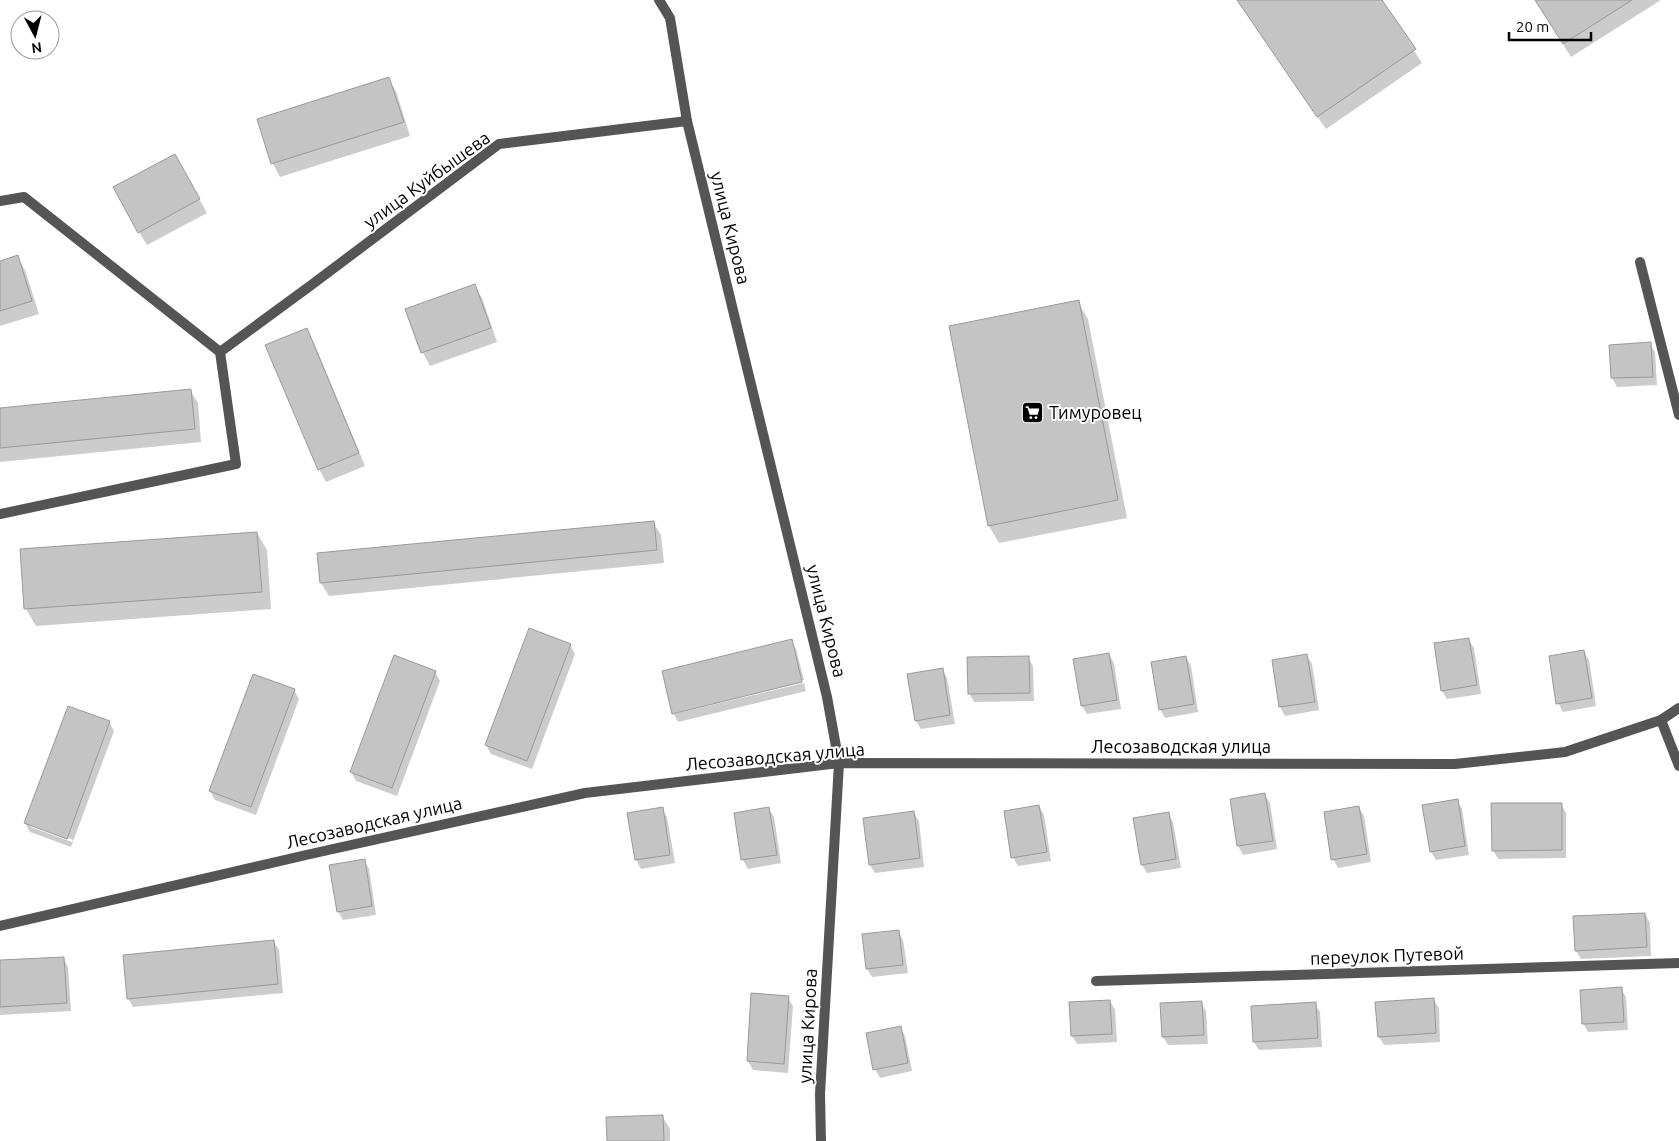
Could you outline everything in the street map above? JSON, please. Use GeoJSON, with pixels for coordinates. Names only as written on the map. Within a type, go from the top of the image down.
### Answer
{"type":"FeatureCollection","features":[{"type":"Feature","properties":{"kind":"street","name":"улица Кирова"},"geometry":{"type":"LineString","coordinates":[[658,0],[670,18],[687,121],[828,697],[839,763],[820,1094],[821,1141]]}},
{"type":"Feature","properties":{"kind":"street","name":"улица Куйбышева"},"geometry":{"type":"LineString","coordinates":[[220,352],[499,144],[687,121]]}},
{"type":"Feature","properties":{"kind":"street"},"geometry":{"type":"LineString","coordinates":[[0,201],[24,197],[220,352],[236,464],[0,514]]}},
{"type":"Feature","properties":{"kind":"street"},"geometry":{"type":"LineString","coordinates":[[1640,262],[1679,415]]}},
{"type":"Feature","properties":{"kind":"street","name":"Лесозаводская улица"},"geometry":{"type":"LineString","coordinates":[[0,926],[585,793],[839,763],[1455,764],[1565,752],[1661,720],[1679,708]]}},
{"type":"Feature","properties":{"kind":"street"},"geometry":{"type":"LineString","coordinates":[[1661,720],[1679,766]]}},
{"type":"Feature","properties":{"kind":"street","name":"переулок Путевой"},"geometry":{"type":"LineString","coordinates":[[1096,981],[1679,963]]}},
{"type":"Feature","properties":{"kind":"building"},"geometry":{"type":"Polygon","coordinates":[[[1237,0],[1382,0],[1416,49],[1317,117],[1237,0]]]}},
{"type":"Feature","properties":{"kind":"building"},"geometry":{"type":"Polygon","coordinates":[[[1535,0],[1632,0],[1563,44],[1535,0]]]}},
{"type":"Feature","properties":{"kind":"building"},"geometry":{"type":"Polygon","coordinates":[[[389,77],[404,122],[271,164],[257,119],[389,77]]]}},
{"type":"Feature","properties":{"kind":"building"},"geometry":{"type":"Polygon","coordinates":[[[175,154],[200,199],[138,233],[113,187],[175,154]]]}},
{"type":"Feature","properties":{"kind":"building"},"geometry":{"type":"Polygon","coordinates":[[[18,255],[32,301],[0,311],[0,261],[18,255]]]}},
{"type":"Feature","properties":{"kind":"building"},"geometry":{"type":"Polygon","coordinates":[[[475,284],[491,328],[421,353],[405,309],[475,284]]]}},
{"type":"Feature","properties":{"kind":"building","name":"Тимуровец"},"geometry":{"type":"Polygon","coordinates":[[[1079,300],[1118,500],[988,526],[949,326],[1079,300]]]}},
{"type":"Feature","properties":{"kind":"building"},"geometry":{"type":"Polygon","coordinates":[[[307,328],[359,453],[318,470],[265,345],[307,328]]]}},
{"type":"Feature","properties":{"kind":"building"},"geometry":{"type":"Polygon","coordinates":[[[1651,342],[1653,377],[1611,378],[1609,345],[1651,342]]]}},
{"type":"Feature","properties":{"kind":"building"},"geometry":{"type":"Polygon","coordinates":[[[191,389],[195,429],[0,448],[0,408],[191,389]]]}},
{"type":"Feature","properties":{"kind":"building"},"geometry":{"type":"Polygon","coordinates":[[[654,521],[657,550],[320,583],[317,553],[654,521]]]}},
{"type":"Feature","properties":{"kind":"building"},"geometry":{"type":"Polygon","coordinates":[[[257,532],[262,592],[24,609],[20,549],[257,532]]]}},
{"type":"Feature","properties":{"kind":"building"},"geometry":{"type":"Polygon","coordinates":[[[529,628],[571,644],[527,761],[485,745],[529,628]]]}},
{"type":"Feature","properties":{"kind":"building"},"geometry":{"type":"Polygon","coordinates":[[[1469,638],[1477,685],[1441,691],[1434,643],[1469,638]]]}},
{"type":"Feature","properties":{"kind":"building"},"geometry":{"type":"Polygon","coordinates":[[[792,639],[802,682],[672,714],[662,671],[792,639]]]}},
{"type":"Feature","properties":{"kind":"building"},"geometry":{"type":"Polygon","coordinates":[[[1584,650],[1592,698],[1556,704],[1549,656],[1584,650]]]}},
{"type":"Feature","properties":{"kind":"building"},"geometry":{"type":"Polygon","coordinates":[[[1109,653],[1117,700],[1081,706],[1073,659],[1109,653]]]}},
{"type":"Feature","properties":{"kind":"building"},"geometry":{"type":"Polygon","coordinates":[[[1307,654],[1315,702],[1279,707],[1272,660],[1307,654]]]}},
{"type":"Feature","properties":{"kind":"building"},"geometry":{"type":"Polygon","coordinates":[[[394,655],[436,671],[392,788],[350,772],[394,655]]]}},
{"type":"Feature","properties":{"kind":"building"},"geometry":{"type":"Polygon","coordinates":[[[1029,656],[1030,693],[968,694],[967,657],[1029,656]]]}},
{"type":"Feature","properties":{"kind":"building"},"geometry":{"type":"Polygon","coordinates":[[[1186,656],[1194,704],[1159,710],[1151,662],[1186,656]]]}},
{"type":"Feature","properties":{"kind":"building"},"geometry":{"type":"Polygon","coordinates":[[[943,668],[950,715],[915,721],[907,674],[943,668]]]}},
{"type":"Feature","properties":{"kind":"building"},"geometry":{"type":"Polygon","coordinates":[[[253,674],[295,689],[251,807],[209,791],[253,674]]]}},
{"type":"Feature","properties":{"kind":"building"},"geometry":{"type":"Polygon","coordinates":[[[68,706],[110,721],[67,839],[24,823],[68,706]]]}},
{"type":"Feature","properties":{"kind":"building"},"geometry":{"type":"Polygon","coordinates":[[[1265,793],[1273,841],[1237,846],[1230,799],[1265,793]]]}},
{"type":"Feature","properties":{"kind":"building"},"geometry":{"type":"Polygon","coordinates":[[[1458,799],[1465,846],[1430,852],[1422,805],[1458,799]]]}},
{"type":"Feature","properties":{"kind":"building"},"geometry":{"type":"Polygon","coordinates":[[[1491,803],[1562,803],[1562,850],[1492,851],[1491,803]]]}},
{"type":"Feature","properties":{"kind":"building"},"geometry":{"type":"Polygon","coordinates":[[[1039,805],[1047,852],[1011,858],[1004,811],[1039,805]]]}},
{"type":"Feature","properties":{"kind":"building"},"geometry":{"type":"Polygon","coordinates":[[[1359,806],[1367,854],[1331,860],[1324,812],[1359,806]]]}},
{"type":"Feature","properties":{"kind":"building"},"geometry":{"type":"Polygon","coordinates":[[[663,807],[670,855],[635,860],[627,813],[663,807]]]}},
{"type":"Feature","properties":{"kind":"building"},"geometry":{"type":"Polygon","coordinates":[[[769,807],[777,855],[741,860],[734,813],[769,807]]]}},
{"type":"Feature","properties":{"kind":"building"},"geometry":{"type":"Polygon","coordinates":[[[914,811],[920,858],[869,865],[863,818],[914,811]]]}},
{"type":"Feature","properties":{"kind":"building"},"geometry":{"type":"Polygon","coordinates":[[[1169,812],[1176,859],[1141,865],[1133,818],[1169,812]]]}},
{"type":"Feature","properties":{"kind":"building"},"geometry":{"type":"Polygon","coordinates":[[[365,859],[372,906],[337,912],[329,865],[365,859]]]}},
{"type":"Feature","properties":{"kind":"building"},"geometry":{"type":"Polygon","coordinates":[[[1645,913],[1647,947],[1575,951],[1573,916],[1645,913]]]}},
{"type":"Feature","properties":{"kind":"building"},"geometry":{"type":"Polygon","coordinates":[[[899,930],[903,965],[866,969],[862,934],[899,930]]]}},
{"type":"Feature","properties":{"kind":"building"},"geometry":{"type":"Polygon","coordinates":[[[274,940],[278,984],[127,999],[123,955],[274,940]]]}},
{"type":"Feature","properties":{"kind":"building"},"geometry":{"type":"Polygon","coordinates":[[[64,957],[67,1003],[0,1007],[0,960],[64,957]]]}},
{"type":"Feature","properties":{"kind":"building"},"geometry":{"type":"Polygon","coordinates":[[[1622,987],[1624,1022],[1582,1024],[1580,990],[1622,987]]]}},
{"type":"Feature","properties":{"kind":"building"},"geometry":{"type":"Polygon","coordinates":[[[751,993],[789,996],[784,1064],[747,1061],[751,993]]]}},
{"type":"Feature","properties":{"kind":"building"},"geometry":{"type":"Polygon","coordinates":[[[1434,998],[1436,1033],[1378,1037],[1375,1002],[1434,998]]]}},
{"type":"Feature","properties":{"kind":"building"},"geometry":{"type":"Polygon","coordinates":[[[1110,1000],[1112,1034],[1071,1036],[1069,1002],[1110,1000]]]}},
{"type":"Feature","properties":{"kind":"building"},"geometry":{"type":"Polygon","coordinates":[[[1202,1001],[1204,1035],[1162,1037],[1160,1003],[1202,1001]]]}},
{"type":"Feature","properties":{"kind":"building"},"geometry":{"type":"Polygon","coordinates":[[[1316,1002],[1318,1038],[1253,1042],[1251,1006],[1316,1002]]]}},
{"type":"Feature","properties":{"kind":"building"},"geometry":{"type":"Polygon","coordinates":[[[901,1026],[908,1063],[873,1070],[866,1033],[901,1026]]]}},
{"type":"Feature","properties":{"kind":"building"},"geometry":{"type":"Polygon","coordinates":[[[663,1115],[664,1141],[607,1141],[606,1117],[663,1115]]]}},
{"type":"Feature","properties":{"kind":"place","name":"Тимуровец"},"geometry":{"type":"Point","coordinates":[1033,413]}}]}
